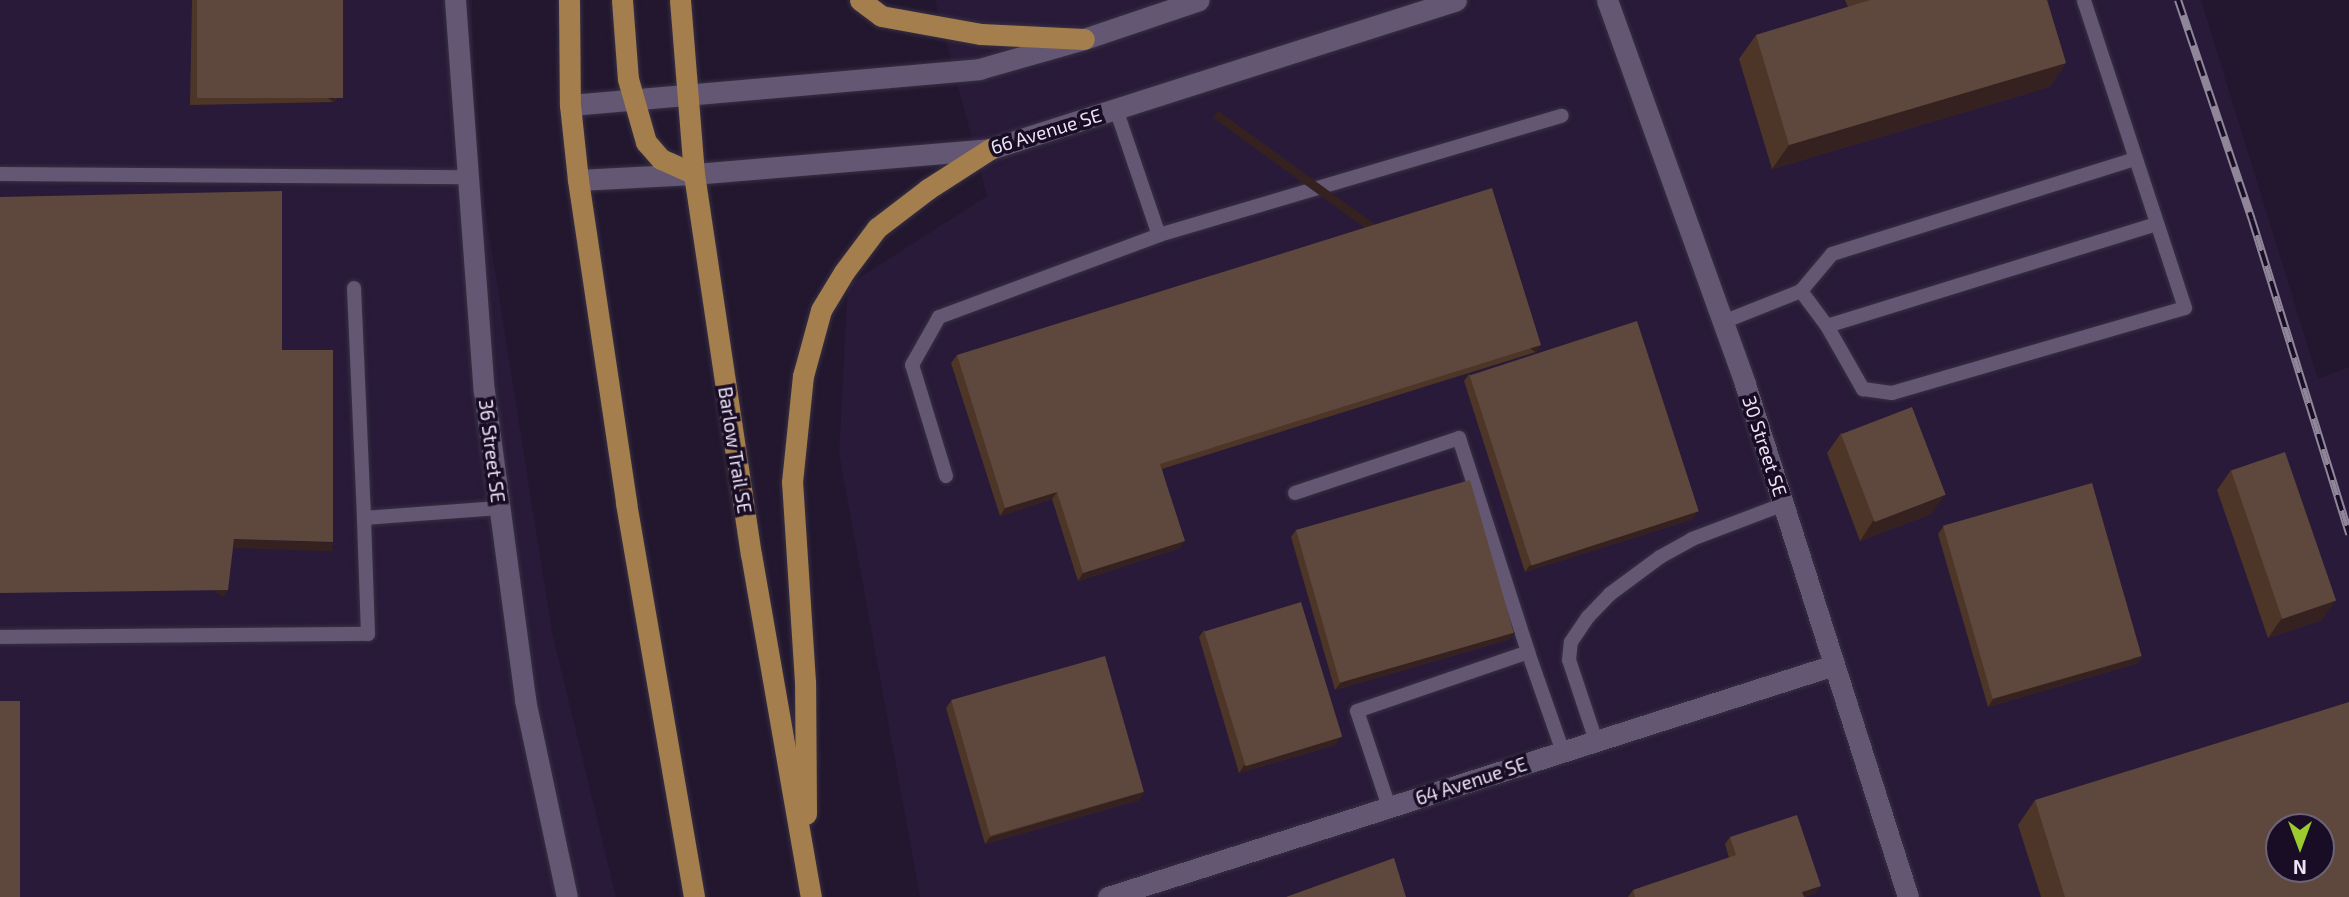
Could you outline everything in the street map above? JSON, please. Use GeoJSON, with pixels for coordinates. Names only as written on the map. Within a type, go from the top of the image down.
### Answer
{"type":"FeatureCollection","features":[{"type":"Feature","properties":{"kind":"main road"},"geometry":{"type":"LineString","coordinates":[[569,0],[570,105],[578,180],[626,503],[694,897]]}},
{"type":"Feature","properties":{"kind":"main road"},"geometry":{"type":"LineString","coordinates":[[622,0],[628,79],[646,142],[661,159],[694,174]]}},
{"type":"Feature","properties":{"kind":"main road","name":"Barlow Trail SE"},"geometry":{"type":"LineString","coordinates":[[680,0],[685,95],[694,174],[751,554],[809,888]]}},
{"type":"Feature","properties":{"kind":"main road"},"geometry":{"type":"LineString","coordinates":[[860,0],[881,16],[981,34],[1084,40]]}},
{"type":"Feature","properties":{"kind":"main road"},"geometry":{"type":"LineString","coordinates":[[809,888],[805,682],[792,482],[803,376],[821,310],[844,272],[877,228],[928,189],[990,149]]}},
{"type":"Feature","properties":{"kind":"street","name":"36 Street SE"},"geometry":{"type":"LineString","coordinates":[[455,0],[484,391],[525,700],[567,897]]}},
{"type":"Feature","properties":{"kind":"street"},"geometry":{"type":"LineString","coordinates":[[570,105],[979,69],[1084,40],[1199,0]]}},
{"type":"Feature","properties":{"kind":"street","name":"66 Avenue SE"},"geometry":{"type":"LineString","coordinates":[[578,180],[694,174],[990,149],[1456,0]]}},
{"type":"Feature","properties":{"kind":"street","name":"30 Street SE"},"geometry":{"type":"LineString","coordinates":[[1607,0],[1723,321],[1784,504],[1908,897]]}},
{"type":"Feature","properties":{"kind":"street","name":"64 Avenue SE"},"geometry":{"type":"LineString","coordinates":[[1108,897],[1834,665]]}},
{"type":"Feature","properties":{"kind":"lane"},"geometry":{"type":"LineString","coordinates":[[1801,291],[1826,326],[1863,389],[1892,393],[2185,309],[2084,0]]}},
{"type":"Feature","properties":{"kind":"lane"},"geometry":{"type":"LineString","coordinates":[[1116,109],[1159,235]]}},
{"type":"Feature","properties":{"kind":"lane"},"geometry":{"type":"LineString","coordinates":[[946,476],[912,365],[939,317],[1159,235],[1562,116]]}},
{"type":"Feature","properties":{"kind":"lane"},"geometry":{"type":"LineString","coordinates":[[1723,321],[1801,291],[1832,254],[2136,159]]}},
{"type":"Feature","properties":{"kind":"lane"},"geometry":{"type":"LineString","coordinates":[[0,174],[468,177]]}},
{"type":"Feature","properties":{"kind":"lane"},"geometry":{"type":"LineString","coordinates":[[1826,326],[2157,224]]}},
{"type":"Feature","properties":{"kind":"lane"},"geometry":{"type":"LineString","coordinates":[[0,636],[368,634],[355,288]]}},
{"type":"Feature","properties":{"kind":"lane"},"geometry":{"type":"LineString","coordinates":[[1295,493],[1459,438],[1563,751]]}},
{"type":"Feature","properties":{"kind":"lane"},"geometry":{"type":"LineString","coordinates":[[1596,741],[1569,660],[1571,642],[1588,617],[1609,594],[1671,551],[1692,539],[1784,504]]}},
{"type":"Feature","properties":{"kind":"lane"},"geometry":{"type":"LineString","coordinates":[[364,517],[499,508]]}},
{"type":"Feature","properties":{"kind":"lane"},"geometry":{"type":"LineString","coordinates":[[1389,807],[1357,711],[1528,652]]}},
{"type":"Feature","properties":{"kind":"shaded area"},"geometry":{"type":"Polygon","coordinates":[[[0,0],[472,0],[474,137],[552,632],[616,897],[0,897],[0,0]]]}},
{"type":"Feature","properties":{"kind":"shaded area"},"geometry":{"type":"Polygon","coordinates":[[[935,0],[2201,0],[2318,379],[2349,367],[2349,897],[920,897],[839,453],[848,285],[987,196],[935,0]]]}},
{"type":"Feature","properties":{"kind":"building"},"geometry":{"type":"Polygon","coordinates":[[[197,0],[343,0],[343,98],[197,98],[197,0]]]}},
{"type":"Feature","properties":{"kind":"building"},"geometry":{"type":"Polygon","coordinates":[[[1870,0],[2047,0],[2066,63],[1789,145],[1756,35],[1870,0]]]}},
{"type":"Feature","properties":{"kind":"building"},"geometry":{"type":"Polygon","coordinates":[[[1492,188],[1541,345],[1160,464],[1185,541],[1083,573],[1057,492],[1005,508],[957,355],[1492,188]]]}},
{"type":"Feature","properties":{"kind":"building"},"geometry":{"type":"Polygon","coordinates":[[[282,191],[282,350],[333,350],[333,542],[234,539],[228,590],[0,593],[0,197],[282,191]]]}},
{"type":"Feature","properties":{"kind":"building"},"geometry":{"type":"Polygon","coordinates":[[[1637,321],[1699,511],[1531,566],[1470,375],[1637,321]]]}},
{"type":"Feature","properties":{"kind":"building"},"geometry":{"type":"Polygon","coordinates":[[[1912,407],[1946,495],[1875,522],[1841,434],[1912,407]]]}},
{"type":"Feature","properties":{"kind":"building"},"geometry":{"type":"Polygon","coordinates":[[[2285,452],[2336,600],[2282,619],[2231,471],[2285,452]]]}},
{"type":"Feature","properties":{"kind":"building"},"geometry":{"type":"Polygon","coordinates":[[[1470,480],[1514,633],[1340,683],[1296,530],[1470,480]]]}},
{"type":"Feature","properties":{"kind":"building"},"geometry":{"type":"Polygon","coordinates":[[[2092,483],[2142,656],[1993,699],[1943,526],[2092,483]]]}},
{"type":"Feature","properties":{"kind":"building"},"geometry":{"type":"Polygon","coordinates":[[[1301,602],[1342,737],[1246,766],[1204,632],[1301,602]]]}},
{"type":"Feature","properties":{"kind":"building"},"geometry":{"type":"Polygon","coordinates":[[[1105,656],[1144,792],[990,836],[951,700],[1105,656]]]}},
{"type":"Feature","properties":{"kind":"building"},"geometry":{"type":"Polygon","coordinates":[[[0,701],[20,701],[20,897],[0,897],[0,701]]]}},
{"type":"Feature","properties":{"kind":"building"},"geometry":{"type":"Polygon","coordinates":[[[2349,702],[2349,897],[2065,897],[2035,800],[2349,702]]]}},
{"type":"Feature","properties":{"kind":"building"},"geometry":{"type":"Polygon","coordinates":[[[1797,815],[1821,886],[1802,892],[1804,897],[1635,897],[1633,890],[1736,855],[1730,837],[1797,815]]]}},
{"type":"Feature","properties":{"kind":"building"},"geometry":{"type":"Polygon","coordinates":[[[1394,858],[1406,897],[1286,897],[1394,858]]]}},
{"type":"Feature","properties":{"kind":"railway"},"geometry":{"type":"LineString","coordinates":[[2178,0],[2252,220],[2349,534]]}}]}
